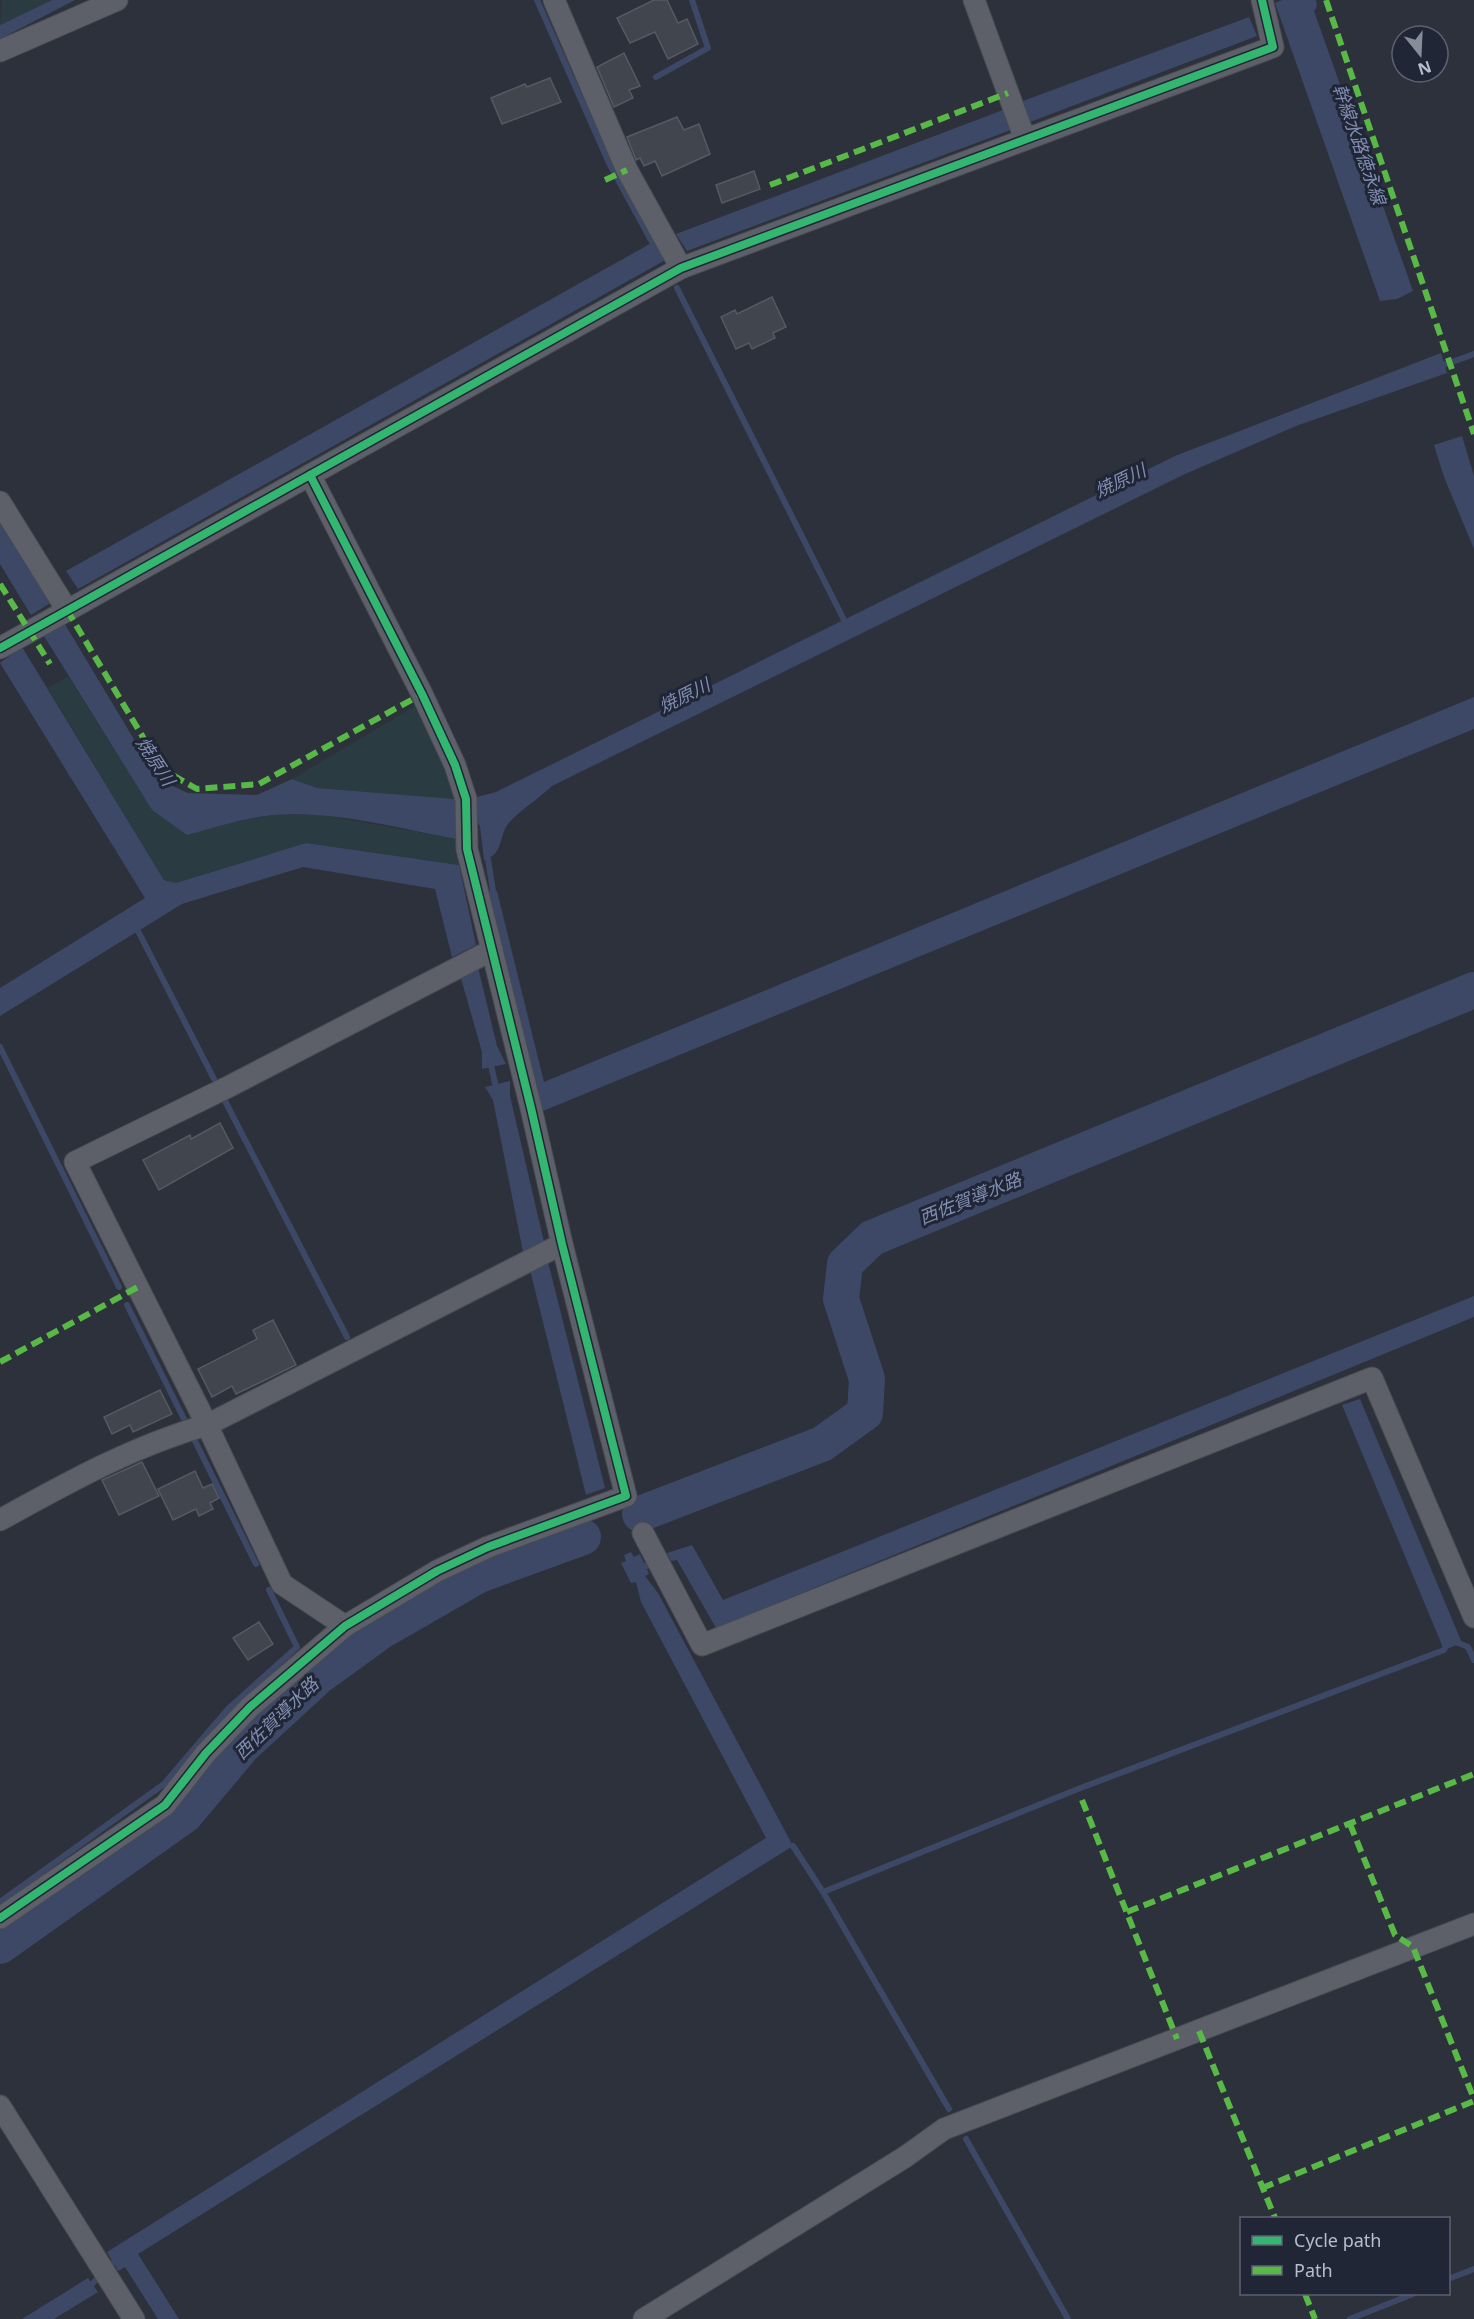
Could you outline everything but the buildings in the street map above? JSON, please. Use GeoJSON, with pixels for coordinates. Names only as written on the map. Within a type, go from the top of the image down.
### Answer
{"type":"FeatureCollection","features":[{"type":"Feature","properties":{"kind":"street"},"geometry":{"type":"LineString","coordinates":[[0,51],[117,0]]}},
{"type":"Feature","properties":{"kind":"street"},"geometry":{"type":"LineString","coordinates":[[554,0],[627,170],[681,268]]}},
{"type":"Feature","properties":{"kind":"street"},"geometry":{"type":"LineString","coordinates":[[974,0],[1025,140]]}},
{"type":"Feature","properties":{"kind":"street"},"geometry":{"type":"LineString","coordinates":[[0,648],[681,268],[1273,47],[1262,0]]}},
{"type":"Feature","properties":{"kind":"street"},"geometry":{"type":"LineString","coordinates":[[0,1918],[165,1805],[206,1753],[250,1707],[306,1656],[345,1626],[437,1571],[488,1546],[626,1496],[546,1252],[475,958],[467,849],[467,808],[455,765],[423,694],[310,475]]}},
{"type":"Feature","properties":{"kind":"street"},"geometry":{"type":"LineString","coordinates":[[0,501],[67,610]]}},
{"type":"Feature","properties":{"kind":"street"},"geometry":{"type":"LineString","coordinates":[[345,1626],[282,1584],[207,1425],[75,1162],[230,1086],[475,958]]}},
{"type":"Feature","properties":{"kind":"street"},"geometry":{"type":"LineString","coordinates":[[0,1520],[98,1465],[179,1433],[207,1425],[546,1252]]}},
{"type":"Feature","properties":{"kind":"street"},"geometry":{"type":"LineString","coordinates":[[643,1533],[702,1645],[1372,1378],[1474,1617]]}},
{"type":"Feature","properties":{"kind":"street"},"geometry":{"type":"LineString","coordinates":[[644,2319],[904,2157],[944,2129],[1474,1924]]}},
{"type":"Feature","properties":{"kind":"street"},"geometry":{"type":"LineString","coordinates":[[0,2106],[134,2319]]}},
{"type":"Feature","properties":{"kind":"shaded area"},"geometry":{"type":"Polygon","coordinates":[[[2,0],[52,0],[0,25],[2,0]]]}},
{"type":"Feature","properties":{"kind":"shaded area"},"geometry":{"type":"Polygon","coordinates":[[[68,676],[152,810],[234,822],[273,815],[323,815],[457,839],[459,865],[306,843],[176,883],[164,880],[48,688],[68,676]]]}},
{"type":"Feature","properties":{"kind":"shaded area"},"geometry":{"type":"Polygon","coordinates":[[[415,706],[448,770],[455,799],[317,788],[292,779],[415,706]]]}},
{"type":"Feature","properties":{"kind":"water"},"geometry":{"type":"Polygon","coordinates":[[[52,0],[75,0],[0,39],[0,25],[52,0]]]}},
{"type":"Feature","properties":{"kind":"water","name":"幹線水路徳永線"},"geometry":{"type":"Polygon","coordinates":[[[1282,0],[1316,0],[1317,6],[1314,11],[1413,291],[1397,299],[1380,301],[1275,3],[1282,0]]]}},
{"type":"Feature","properties":{"kind":"water"},"geometry":{"type":"Polygon","coordinates":[[[1249,17],[1257,36],[1030,122],[1023,101],[1249,17]]]}},
{"type":"Feature","properties":{"kind":"water"},"geometry":{"type":"Polygon","coordinates":[[[1003,110],[1011,130],[687,251],[676,234],[1003,110]]]}},
{"type":"Feature","properties":{"kind":"water"},"geometry":{"type":"Polygon","coordinates":[[[655,241],[669,258],[78,589],[66,571],[655,241]]]}},
{"type":"Feature","properties":{"kind":"water"},"geometry":{"type":"Polygon","coordinates":[[[1441,353],[1447,373],[1296,426],[1185,474],[552,786],[510,822],[497,851],[484,860],[480,826],[474,819],[473,798],[496,792],[1175,456],[1441,353]]]}},
{"type":"Feature","properties":{"kind":"water"},"geometry":{"type":"Polygon","coordinates":[[[1462,436],[1474,476],[1474,549],[1444,477],[1434,445],[1462,436]]]}},
{"type":"Feature","properties":{"kind":"water"},"geometry":{"type":"Polygon","coordinates":[[[0,517],[52,602],[31,615],[0,564],[0,517]]]}},
{"type":"Feature","properties":{"kind":"water"},"geometry":{"type":"Polygon","coordinates":[[[63,621],[147,761],[166,783],[188,793],[257,795],[292,779],[317,788],[455,799],[457,839],[342,817],[296,814],[251,818],[187,835],[152,810],[44,636],[63,621]]]}},
{"type":"Feature","properties":{"kind":"water"},"geometry":{"type":"Polygon","coordinates":[[[22,647],[164,880],[176,883],[306,843],[459,865],[476,945],[452,957],[435,889],[303,867],[182,904],[0,1016],[0,988],[145,898],[0,663],[22,647]]]}},
{"type":"Feature","properties":{"kind":"water"},"geometry":{"type":"Polygon","coordinates":[[[1474,697],[1474,729],[543,1111],[489,891],[497,891],[544,1082],[1474,697]]]}},
{"type":"Feature","properties":{"kind":"water"},"geometry":{"type":"Polygon","coordinates":[[[478,967],[497,1046],[506,1064],[482,1069],[482,1052],[460,975],[478,967]]]}},
{"type":"Feature","properties":{"kind":"water"},"geometry":{"type":"Polygon","coordinates":[[[510,1081],[510,1096],[544,1242],[523,1252],[493,1100],[485,1087],[510,1081]]]}},
{"type":"Feature","properties":{"kind":"water"},"geometry":{"type":"Polygon","coordinates":[[[548,1262],[605,1488],[586,1495],[530,1270],[548,1262]]]}},
{"type":"Feature","properties":{"kind":"water"},"geometry":{"type":"Polygon","coordinates":[[[1474,1296],[1474,1317],[716,1628],[677,1560],[671,1561],[667,1553],[692,1545],[723,1600],[1474,1296]]]}},
{"type":"Feature","properties":{"kind":"water"},"geometry":{"type":"Polygon","coordinates":[[[1360,1399],[1462,1643],[1444,1650],[1342,1405],[1360,1399]]]}},
{"type":"Feature","properties":{"kind":"water"},"geometry":{"type":"Polygon","coordinates":[[[631,1552],[634,1557],[640,1554],[644,1563],[651,1559],[654,1566],[647,1569],[649,1574],[645,1576],[658,1593],[793,1846],[138,2254],[179,2319],[158,2319],[125,2267],[118,2271],[107,2252],[766,1838],[641,1602],[636,1582],[631,1583],[621,1563],[626,1561],[624,1555],[631,1552]]]}},
{"type":"Feature","properties":{"kind":"water"},"geometry":{"type":"Polygon","coordinates":[[[88,2278],[98,2292],[54,2319],[22,2319],[88,2278]]]}},
{"type":"Feature","properties":{"kind":"waterway"},"geometry":{"type":"LineString","coordinates":[[537,0],[609,163],[652,242]]}},
{"type":"Feature","properties":{"kind":"waterway"},"geometry":{"type":"LineString","coordinates":[[656,77],[708,48],[692,0]]}},
{"type":"Feature","properties":{"kind":"waterway"},"geometry":{"type":"LineString","coordinates":[[677,288],[847,626]]}},
{"type":"Feature","properties":{"kind":"waterway","name":"焼原川"},"geometry":{"type":"LineString","coordinates":[[1438,367],[1474,354]]}},
{"type":"Feature","properties":{"kind":"waterway"},"geometry":{"type":"LineString","coordinates":[[488,859],[493,891]]}},
{"type":"Feature","properties":{"kind":"waterway"},"geometry":{"type":"LineString","coordinates":[[138,931],[214,1079]]}},
{"type":"Feature","properties":{"kind":"waterway","name":"西佐賀導水路"},"geometry":{"type":"LineString","coordinates":[[640,1514],[822,1444],[865,1413],[867,1379],[841,1299],[845,1264],[872,1238],[1474,990]]}},
{"type":"Feature","properties":{"kind":"waterway"},"geometry":{"type":"LineString","coordinates":[[0,1047],[119,1287]]}},
{"type":"Feature","properties":{"kind":"waterway"},"geometry":{"type":"LineString","coordinates":[[490,1061],[497,1092]]}},
{"type":"Feature","properties":{"kind":"waterway"},"geometry":{"type":"LineString","coordinates":[[224,1099],[347,1337]]}},
{"type":"Feature","properties":{"kind":"waterway"},"geometry":{"type":"LineString","coordinates":[[127,1305],[184,1419]]}},
{"type":"Feature","properties":{"kind":"waterway"},"geometry":{"type":"LineString","coordinates":[[193,1437],[256,1564]]}},
{"type":"Feature","properties":{"kind":"waterway","name":"西佐賀導水路"},"geometry":{"type":"LineString","coordinates":[[0,1946],[185,1815],[243,1746],[318,1677],[380,1632],[479,1575],[583,1537]]}},
{"type":"Feature","properties":{"kind":"waterway"},"geometry":{"type":"LineString","coordinates":[[0,1902],[164,1784],[228,1709],[297,1647],[269,1590]]}},
{"type":"Feature","properties":{"kind":"waterway"},"geometry":{"type":"LineString","coordinates":[[1456,1642],[1468,1647],[1474,1660]]}},
{"type":"Feature","properties":{"kind":"waterway"},"geometry":{"type":"LineString","coordinates":[[823,1892],[1078,1789],[1444,1650],[1446,1646]]}},
{"type":"Feature","properties":{"kind":"waterway"},"geometry":{"type":"LineString","coordinates":[[793,1846],[823,1892],[949,2109]]}},
{"type":"Feature","properties":{"kind":"waterway"},"geometry":{"type":"LineString","coordinates":[[966,2139],[1068,2319]]}},
{"type":"Feature","properties":{"kind":"waterway"},"geometry":{"type":"LineString","coordinates":[[92,2284],[119,2257]]}},
{"type":"Feature","properties":{"kind":"waterway"},"geometry":{"type":"LineString","coordinates":[[1450,2278],[1474,2269]]}},
{"type":"Feature","properties":{"kind":"waterway"},"geometry":{"type":"LineString","coordinates":[[1350,2319],[1410,2295]]}},
{"type":"Feature","properties":{"kind":"marked path"},"geometry":{"type":"LineString","coordinates":[[1326,0],[1474,434]]}},
{"type":"Feature","properties":{"kind":"marked path"},"geometry":{"type":"LineString","coordinates":[[770,185],[1008,93]]}},
{"type":"Feature","properties":{"kind":"marked path"},"geometry":{"type":"LineString","coordinates":[[605,180],[627,170]]}},
{"type":"Feature","properties":{"kind":"marked path"},"geometry":{"type":"LineString","coordinates":[[0,584],[50,664]]}},
{"type":"Feature","properties":{"kind":"marked path"},"geometry":{"type":"LineString","coordinates":[[67,610],[162,769],[197,789],[259,784],[422,694]]}},
{"type":"Feature","properties":{"kind":"marked path"},"geometry":{"type":"LineString","coordinates":[[0,1362],[138,1287]]}},
{"type":"Feature","properties":{"kind":"marked path"},"geometry":{"type":"LineString","coordinates":[[1127,1912],[1474,1774]]}},
{"type":"Feature","properties":{"kind":"marked path"},"geometry":{"type":"LineString","coordinates":[[1082,1800],[1177,2039]]}},
{"type":"Feature","properties":{"kind":"marked path"},"geometry":{"type":"LineString","coordinates":[[1350,1824],[1395,1935],[1413,1947],[1474,2099]]}},
{"type":"Feature","properties":{"kind":"marked path"},"geometry":{"type":"LineString","coordinates":[[1199,2031],[1275,2217]]}},
{"type":"Feature","properties":{"kind":"marked path"},"geometry":{"type":"LineString","coordinates":[[1262,2188],[1474,2101]]}},
{"type":"Feature","properties":{"kind":"marked path"},"geometry":{"type":"LineString","coordinates":[[1305,2295],[1315,2319]]}},
{"type":"Feature","properties":{"kind":"cycle path"},"geometry":{"type":"LineString","coordinates":[[0,648],[681,268],[1273,47],[1262,0]]}},
{"type":"Feature","properties":{"kind":"cycle path"},"geometry":{"type":"LineString","coordinates":[[0,1918],[165,1805],[206,1753],[250,1707],[345,1626],[437,1571],[488,1547],[626,1496],[562,1244],[467,849],[466,799],[455,765],[422,694],[310,475]]}}]}
